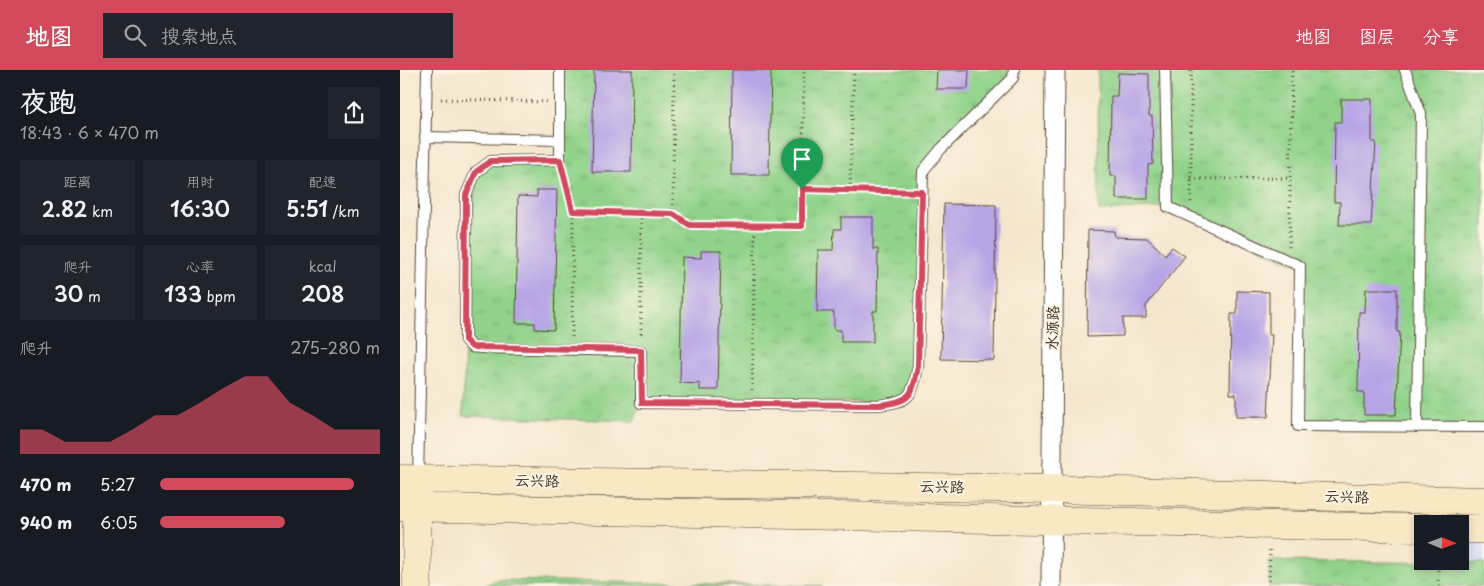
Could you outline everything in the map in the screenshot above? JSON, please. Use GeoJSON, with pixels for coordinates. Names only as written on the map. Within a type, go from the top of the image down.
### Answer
{"type":"FeatureCollection","features":[{"type":"Feature","properties":{"kind":"street","name":"水源路"},"geometry":{"type":"LineString","coordinates":[[1051,586],[1055,70]]}},
{"type":"Feature","properties":{"kind":"street","name":"云兴路"},"geometry":{"type":"LineString","coordinates":[[409,479],[1052,489],[1484,501]]}},
{"type":"Feature","properties":{"kind":"street"},"geometry":{"type":"LineString","coordinates":[[409,479],[409,507],[417,586]]}},
{"type":"Feature","properties":{"kind":"street","name":"云兴路"},"geometry":{"type":"LineString","coordinates":[[409,507],[551,512],[1414,528]]}},
{"type":"Feature","properties":{"kind":"street"},"geometry":{"type":"LineString","coordinates":[[1469,529],[1484,529]]}},
{"type":"Feature","properties":{"kind":"lane"},"geometry":{"type":"LineString","coordinates":[[409,479],[427,70]]}},
{"type":"Feature","properties":{"kind":"lane"},"geometry":{"type":"LineString","coordinates":[[560,70],[560,160],[491,161],[476,172],[466,195],[465,340],[472,347],[481,348],[641,350],[642,403],[879,405],[902,402],[913,393],[918,366],[923,171],[941,149],[1013,78],[1014,70]]}},
{"type":"Feature","properties":{"kind":"lane"},"geometry":{"type":"LineString","coordinates":[[1165,70],[1168,207],[1300,266],[1298,426],[1484,427]]}},
{"type":"Feature","properties":{"kind":"lane"},"geometry":{"type":"LineString","coordinates":[[1405,70],[1421,114],[1417,427]]}},
{"type":"Feature","properties":{"kind":"lane"},"geometry":{"type":"LineString","coordinates":[[425,137],[560,140]]}},
{"type":"Feature","properties":{"kind":"path"},"geometry":{"type":"LineString","coordinates":[[673,214],[674,70]]}},
{"type":"Feature","properties":{"kind":"path"},"geometry":{"type":"LineString","coordinates":[[573,211],[673,214],[690,225],[802,226],[804,70]]}},
{"type":"Feature","properties":{"kind":"path"},"geometry":{"type":"LineString","coordinates":[[850,190],[854,70]]}},
{"type":"Feature","properties":{"kind":"path"},"geometry":{"type":"LineString","coordinates":[[1191,70],[1191,217]]}},
{"type":"Feature","properties":{"kind":"path"},"geometry":{"type":"LineString","coordinates":[[1289,261],[1292,70]]}},
{"type":"Feature","properties":{"kind":"path"},"geometry":{"type":"LineString","coordinates":[[426,98],[560,102]]}},
{"type":"Feature","properties":{"kind":"path"},"geometry":{"type":"LineString","coordinates":[[560,160],[573,211],[572,349]]}},
{"type":"Feature","properties":{"kind":"path"},"geometry":{"type":"LineString","coordinates":[[1191,179],[1290,178]]}},
{"type":"Feature","properties":{"kind":"path"},"geometry":{"type":"LineString","coordinates":[[802,189],[922,192]]}},
{"type":"Feature","properties":{"kind":"path"},"geometry":{"type":"LineString","coordinates":[[641,213],[641,350]]}},
{"type":"Feature","properties":{"kind":"path"},"geometry":{"type":"LineString","coordinates":[[752,404],[755,225]]}},
{"type":"Feature","properties":{"kind":"path"},"geometry":{"type":"LineString","coordinates":[[1269,586],[1270,525]]}},
{"type":"Feature","properties":{"kind":"path"},"geometry":{"type":"LineString","coordinates":[[1438,570],[1438,586]]}},
{"type":"Feature","properties":{"kind":"shaded area"},"geometry":{"type":"Polygon","coordinates":[[[1469,529],[1484,529],[1484,586],[1438,586],[1438,570],[1469,570],[1469,529]]]}},
{"type":"Feature","properties":{"kind":"green space"},"geometry":{"type":"Polygon","coordinates":[[[560,70],[1014,70],[923,171],[918,366],[902,402],[642,403],[634,421],[463,416],[465,340],[476,172],[491,161],[560,160],[560,70]]]}},
{"type":"Feature","properties":{"kind":"green space"},"geometry":{"type":"Polygon","coordinates":[[[1098,70],[1484,70],[1484,427],[1298,426],[1300,266],[1168,207],[1099,211],[1098,70]]]}},
{"type":"Feature","properties":{"kind":"green space"},"geometry":{"type":"Polygon","coordinates":[[[1269,561],[1414,562],[1414,570],[1469,570],[1469,563],[1484,563],[1484,586],[1269,586],[1269,561]]]}},
{"type":"Feature","properties":{"kind":"green space"},"geometry":{"type":"Polygon","coordinates":[[[497,580],[823,586],[483,586],[497,580]]]}},
{"type":"Feature","properties":{"kind":"building"},"geometry":{"type":"Polygon","coordinates":[[[594,70],[632,70],[631,172],[592,172],[594,70]]]}},
{"type":"Feature","properties":{"kind":"building"},"geometry":{"type":"Polygon","coordinates":[[[732,70],[771,70],[769,175],[731,175],[732,70]]]}},
{"type":"Feature","properties":{"kind":"building"},"geometry":{"type":"Polygon","coordinates":[[[937,70],[969,70],[968,89],[936,89],[937,70]]]}},
{"type":"Feature","properties":{"kind":"building"},"geometry":{"type":"Polygon","coordinates":[[[1118,73],[1149,74],[1149,116],[1152,116],[1153,164],[1148,165],[1148,199],[1116,199],[1116,176],[1110,176],[1111,96],[1117,96],[1118,73]]]}},
{"type":"Feature","properties":{"kind":"building"},"geometry":{"type":"Polygon","coordinates":[[[1341,99],[1372,99],[1372,142],[1376,142],[1371,225],[1339,225],[1340,202],[1334,202],[1335,122],[1341,122],[1341,99]]]}},
{"type":"Feature","properties":{"kind":"building"},"geometry":{"type":"Polygon","coordinates":[[[537,190],[557,190],[554,330],[535,329],[535,323],[516,323],[518,196],[537,197],[537,190]]]}},
{"type":"Feature","properties":{"kind":"building"},"geometry":{"type":"Polygon","coordinates":[[[944,204],[996,205],[994,360],[941,359],[944,204]]]}},
{"type":"Feature","properties":{"kind":"building"},"geometry":{"type":"Polygon","coordinates":[[[841,217],[873,217],[873,249],[878,249],[877,311],[873,311],[873,342],[841,342],[841,330],[834,330],[834,312],[817,312],[818,250],[833,250],[834,229],[841,229],[841,217]]]}},
{"type":"Feature","properties":{"kind":"building"},"geometry":{"type":"Polygon","coordinates":[[[1088,230],[1114,231],[1115,237],[1147,238],[1165,255],[1172,247],[1185,256],[1146,306],[1146,318],[1123,318],[1123,336],[1087,337],[1088,230]]]}},
{"type":"Feature","properties":{"kind":"building"},"geometry":{"type":"Polygon","coordinates":[[[701,251],[721,251],[718,390],[700,390],[700,384],[680,383],[682,257],[701,258],[701,251]]]}},
{"type":"Feature","properties":{"kind":"building"},"geometry":{"type":"Polygon","coordinates":[[[1366,289],[1397,289],[1397,332],[1400,332],[1396,415],[1364,415],[1364,392],[1358,392],[1359,312],[1365,312],[1366,289]]]}},
{"type":"Feature","properties":{"kind":"building"},"geometry":{"type":"Polygon","coordinates":[[[1237,291],[1269,292],[1269,335],[1272,335],[1268,417],[1236,417],[1236,394],[1230,394],[1231,314],[1237,314],[1237,291]]]}},
{"type":"Feature","properties":{"kind":"route"},"geometry":{"type":"LineString","coordinates":[[560,160],[573,211],[673,214],[690,225],[802,226],[802,189],[922,192],[918,366],[913,393],[902,402],[879,405],[642,403],[641,350],[481,348],[472,347],[465,340],[466,195],[476,172],[491,161],[560,160]]}}]}
